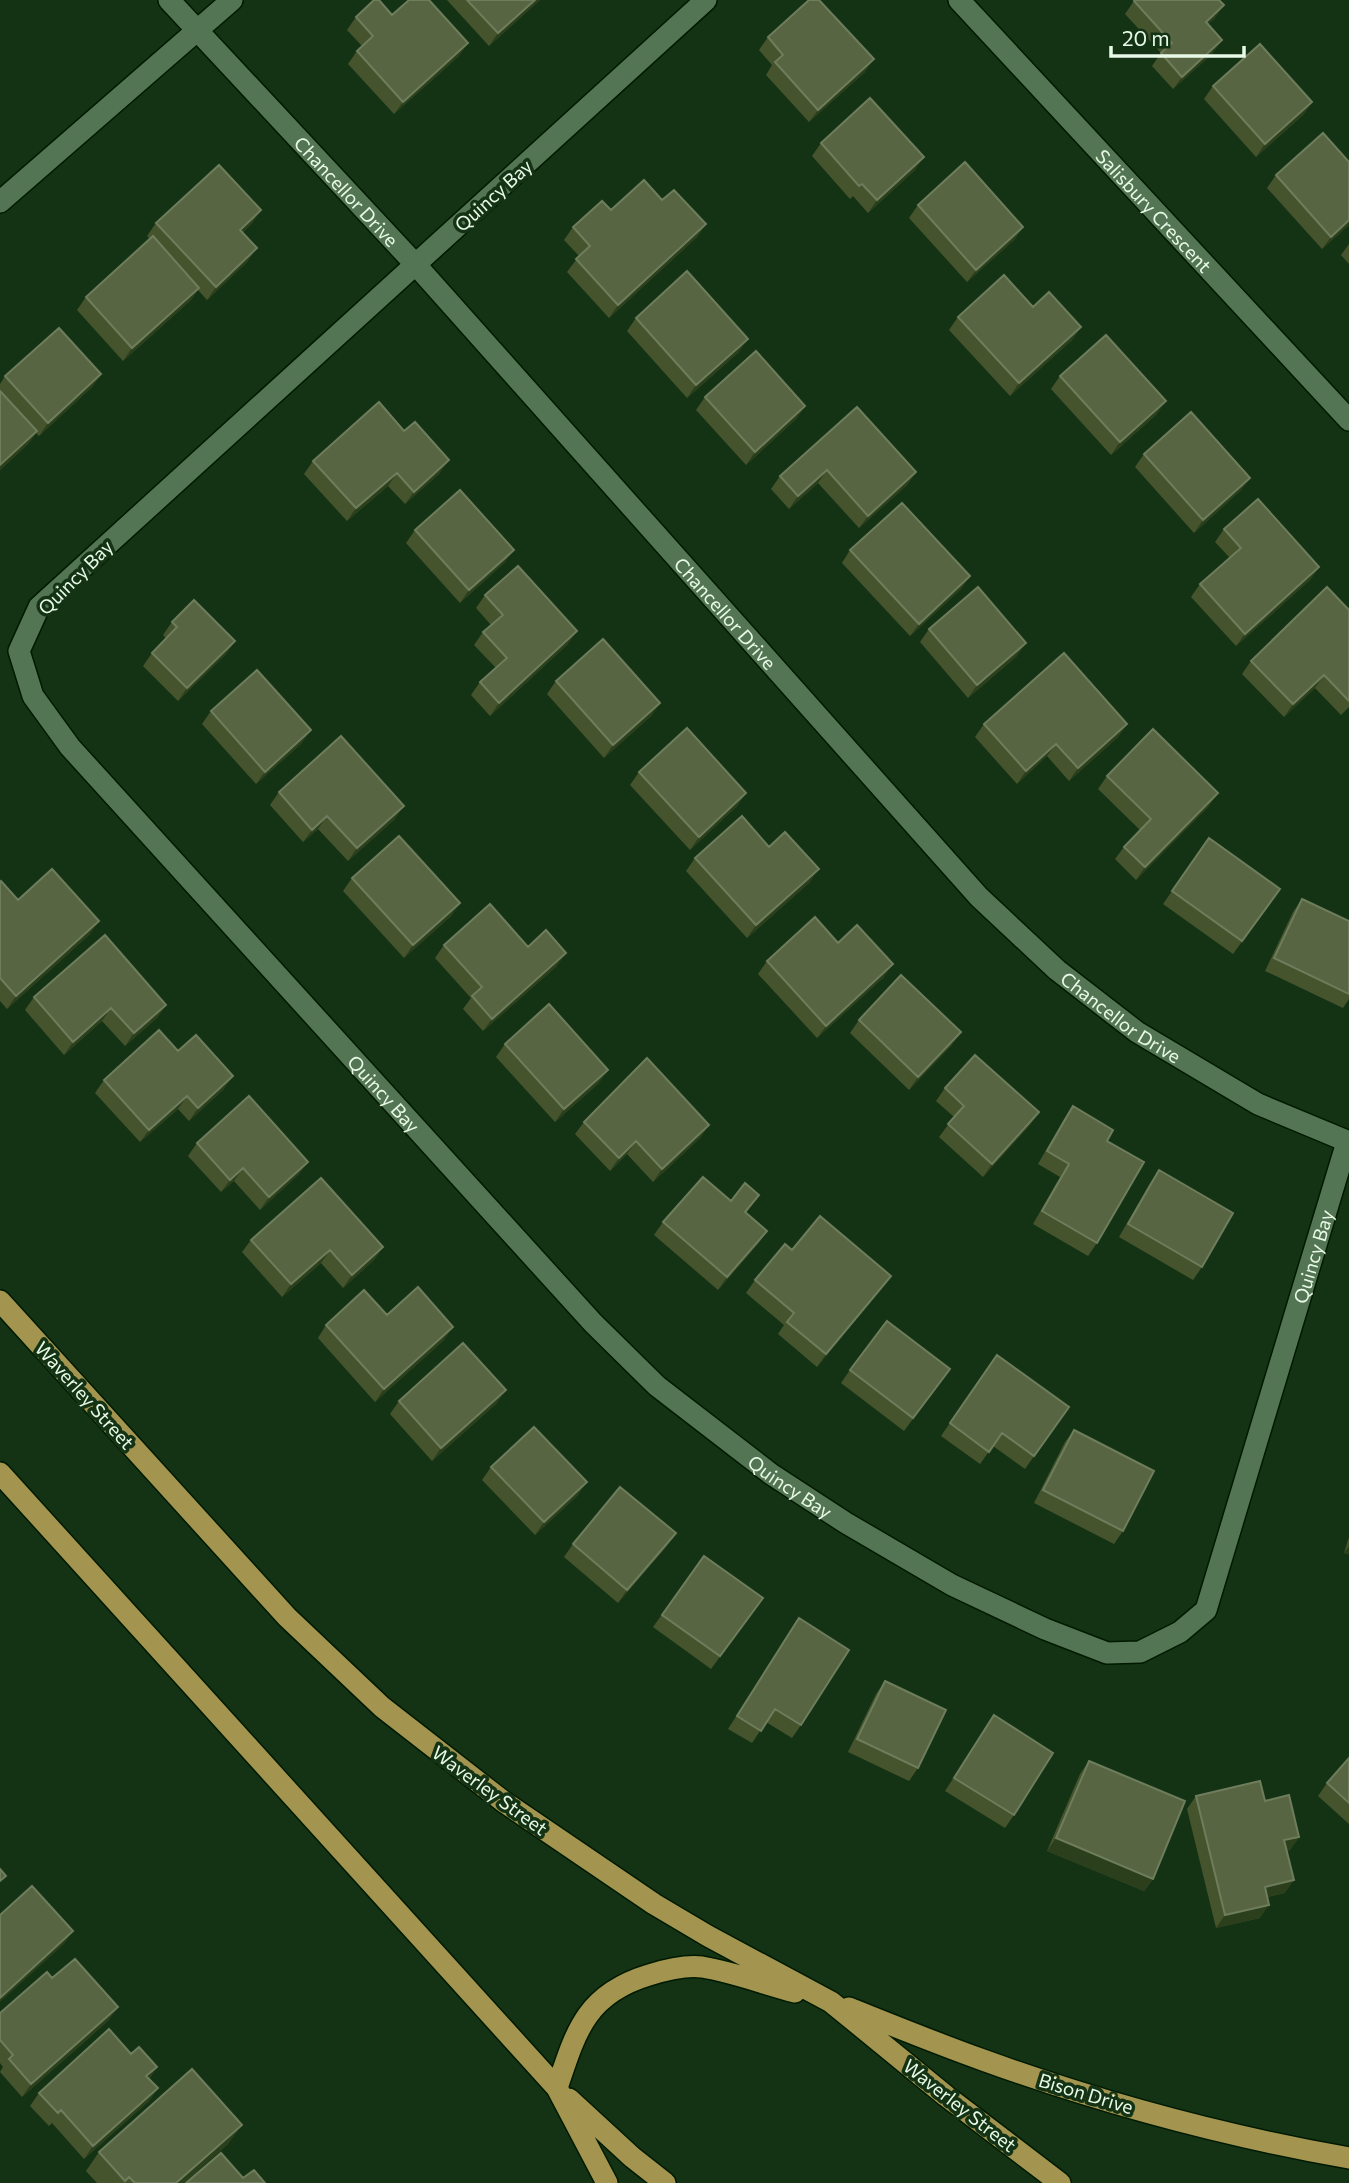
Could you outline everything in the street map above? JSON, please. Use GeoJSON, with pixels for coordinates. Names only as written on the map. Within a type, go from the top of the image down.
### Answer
{"type":"FeatureCollection","features":[{"type":"Feature","properties":{"kind":"main road","name":"Waverley Street"},"geometry":{"type":"LineString","coordinates":[[0,1301],[287,1617],[382,1707],[504,1802],[654,1904],[708,1936],[831,2001],[946,2096],[1060,2183]]}},
{"type":"Feature","properties":{"kind":"main road"},"geometry":{"type":"LineString","coordinates":[[0,1473],[557,2088],[632,2157],[666,2183]]}},
{"type":"Feature","properties":{"kind":"main road"},"geometry":{"type":"LineString","coordinates":[[607,2183],[557,2088],[570,2048],[587,2014],[602,1997],[620,1985],[638,1978],[678,1968],[700,1966],[831,2001]]}},
{"type":"Feature","properties":{"kind":"main road","name":"Bison Drive"},"geometry":{"type":"LineString","coordinates":[[831,2001],[982,2060],[1056,2085],[1212,2130],[1349,2158]]}},
{"type":"Feature","properties":{"kind":"street","name":"Chancellor Drive"},"geometry":{"type":"LineString","coordinates":[[169,0],[416,265],[979,897],[1057,970],[1137,1032],[1258,1104],[1348,1142]]}},
{"type":"Feature","properties":{"kind":"street"},"geometry":{"type":"LineString","coordinates":[[0,202],[232,0]]}},
{"type":"Feature","properties":{"kind":"street","name":"Quincy Bay"},"geometry":{"type":"LineString","coordinates":[[706,0],[39,607],[19,650],[33,695],[70,747],[593,1323],[657,1386],[771,1474],[846,1523],[952,1585],[1045,1629],[1107,1653],[1140,1651],[1180,1632],[1206,1610],[1348,1142]]}},
{"type":"Feature","properties":{"kind":"street","name":"Salisbury Crescent"},"geometry":{"type":"LineString","coordinates":[[959,0],[1349,420]]}},
{"type":"Feature","properties":{"kind":"building"},"geometry":{"type":"Polygon","coordinates":[[[374,0],[379,0],[392,15],[409,0],[429,0],[468,43],[403,102],[357,51],[373,36],[356,17],[374,0]]]}},
{"type":"Feature","properties":{"kind":"building"},"geometry":{"type":"Polygon","coordinates":[[[467,0],[535,0],[498,33],[467,0]]]}},
{"type":"Feature","properties":{"kind":"building"},"geometry":{"type":"Polygon","coordinates":[[[809,0],[819,0],[874,59],[818,110],[775,62],[783,55],[768,37],[809,0]]]}},
{"type":"Feature","properties":{"kind":"building"},"geometry":{"type":"Polygon","coordinates":[[[1135,0],[1219,0],[1224,5],[1206,22],[1222,40],[1182,77],[1161,53],[1172,43],[1135,0]]]}},
{"type":"Feature","properties":{"kind":"building"},"geometry":{"type":"Polygon","coordinates":[[[1260,44],[1312,102],[1265,144],[1213,86],[1260,44]]]}},
{"type":"Feature","properties":{"kind":"building"},"geometry":{"type":"Polygon","coordinates":[[[870,98],[924,157],[877,200],[862,184],[859,186],[821,143],[870,98]]]}},
{"type":"Feature","properties":{"kind":"building"},"geometry":{"type":"Polygon","coordinates":[[[1323,133],[1349,162],[1349,220],[1331,237],[1276,175],[1323,133]]]}},
{"type":"Feature","properties":{"kind":"building"},"geometry":{"type":"Polygon","coordinates":[[[965,162],[1023,227],[976,270],[918,205],[965,162]]]}},
{"type":"Feature","properties":{"kind":"building"},"geometry":{"type":"Polygon","coordinates":[[[219,165],[261,210],[240,230],[257,248],[216,287],[156,223],[219,165]]]}},
{"type":"Feature","properties":{"kind":"building"},"geometry":{"type":"Polygon","coordinates":[[[644,180],[662,200],[674,190],[706,224],[618,305],[576,259],[590,246],[573,227],[602,201],[611,210],[644,180]]]}},
{"type":"Feature","properties":{"kind":"building"},"geometry":{"type":"Polygon","coordinates":[[[153,236],[199,288],[132,348],[86,297],[153,236]]]}},
{"type":"Feature","properties":{"kind":"building"},"geometry":{"type":"Polygon","coordinates":[[[687,271],[748,339],[696,385],[636,318],[687,271]]]}},
{"type":"Feature","properties":{"kind":"building"},"geometry":{"type":"Polygon","coordinates":[[[1004,275],[1033,307],[1049,292],[1081,327],[1019,383],[958,317],[1004,275]]]}},
{"type":"Feature","properties":{"kind":"building"},"geometry":{"type":"Polygon","coordinates":[[[59,328],[101,374],[48,423],[5,376],[59,328]]]}},
{"type":"Feature","properties":{"kind":"building"},"geometry":{"type":"Polygon","coordinates":[[[1106,335],[1166,401],[1120,442],[1060,376],[1106,335]]]}},
{"type":"Feature","properties":{"kind":"building"},"geometry":{"type":"Polygon","coordinates":[[[756,351],[805,406],[755,452],[705,397],[756,351]]]}},
{"type":"Feature","properties":{"kind":"building"},"geometry":{"type":"Polygon","coordinates":[[[0,391],[37,431],[0,465],[0,391]]]}},
{"type":"Feature","properties":{"kind":"building"},"geometry":{"type":"Polygon","coordinates":[[[379,402],[404,431],[415,422],[449,460],[414,492],[397,473],[356,508],[313,461],[379,402]]]}},
{"type":"Feature","properties":{"kind":"building"},"geometry":{"type":"Polygon","coordinates":[[[857,407],[916,472],[868,516],[827,470],[798,496],[780,476],[857,407]]]}},
{"type":"Feature","properties":{"kind":"building"},"geometry":{"type":"Polygon","coordinates":[[[1191,412],[1250,478],[1203,520],[1144,454],[1191,412]]]}},
{"type":"Feature","properties":{"kind":"building"},"geometry":{"type":"Polygon","coordinates":[[[460,490],[514,550],[469,590],[415,530],[460,490]]]}},
{"type":"Feature","properties":{"kind":"building"},"geometry":{"type":"Polygon","coordinates":[[[1258,499],[1319,567],[1245,634],[1200,584],[1241,548],[1224,529],[1258,499]]]}},
{"type":"Feature","properties":{"kind":"building"},"geometry":{"type":"Polygon","coordinates":[[[902,503],[970,576],[919,624],[850,550],[902,503]]]}},
{"type":"Feature","properties":{"kind":"building"},"geometry":{"type":"Polygon","coordinates":[[[518,566],[577,631],[499,703],[480,682],[507,658],[483,632],[503,615],[485,595],[518,566]]]}},
{"type":"Feature","properties":{"kind":"building"},"geometry":{"type":"Polygon","coordinates":[[[978,587],[1026,643],[977,685],[929,629],[978,587]]]}},
{"type":"Feature","properties":{"kind":"building"},"geometry":{"type":"Polygon","coordinates":[[[1327,587],[1349,610],[1349,701],[1324,675],[1293,704],[1251,661],[1327,587]]]}},
{"type":"Feature","properties":{"kind":"building"},"geometry":{"type":"Polygon","coordinates":[[[194,600],[235,641],[187,688],[152,653],[177,627],[172,622],[194,600]]]}},
{"type":"Feature","properties":{"kind":"building"},"geometry":{"type":"Polygon","coordinates":[[[603,639],[660,703],[613,745],[556,681],[603,639]]]}},
{"type":"Feature","properties":{"kind":"building"},"geometry":{"type":"Polygon","coordinates":[[[1064,653],[1127,724],[1078,768],[1056,744],[1026,771],[984,724],[1064,653]]]}},
{"type":"Feature","properties":{"kind":"building"},"geometry":{"type":"Polygon","coordinates":[[[257,670],[311,730],[265,772],[211,711],[257,670]]]}},
{"type":"Feature","properties":{"kind":"building"},"geometry":{"type":"Polygon","coordinates":[[[687,728],[746,793],[699,837],[639,772],[687,728]]]}},
{"type":"Feature","properties":{"kind":"building"},"geometry":{"type":"Polygon","coordinates":[[[1153,729],[1218,793],[1145,867],[1124,847],[1151,819],[1107,776],[1153,729]]]}},
{"type":"Feature","properties":{"kind":"building"},"geometry":{"type":"Polygon","coordinates":[[[341,736],[404,806],[357,848],[327,816],[312,830],[279,792],[341,736]]]}},
{"type":"Feature","properties":{"kind":"building"},"geometry":{"type":"Polygon","coordinates":[[[742,816],[769,847],[785,832],[819,869],[756,925],[695,858],[742,816]]]}},
{"type":"Feature","properties":{"kind":"building"},"geometry":{"type":"Polygon","coordinates":[[[399,836],[460,903],[413,945],[352,878],[399,836]]]}},
{"type":"Feature","properties":{"kind":"building"},"geometry":{"type":"Polygon","coordinates":[[[1209,838],[1280,889],[1242,941],[1172,891],[1209,838]]]}},
{"type":"Feature","properties":{"kind":"building"},"geometry":{"type":"Polygon","coordinates":[[[52,869],[99,921],[16,996],[0,978],[0,882],[18,900],[52,869]]]}},
{"type":"Feature","properties":{"kind":"building"},"geometry":{"type":"Polygon","coordinates":[[[1302,899],[1349,921],[1349,994],[1274,958],[1302,899]]]}},
{"type":"Feature","properties":{"kind":"building"},"geometry":{"type":"Polygon","coordinates":[[[490,904],[528,947],[546,930],[566,953],[492,1019],[472,996],[482,987],[444,945],[490,904]]]}},
{"type":"Feature","properties":{"kind":"building"},"geometry":{"type":"Polygon","coordinates":[[[815,917],[838,943],[857,925],[893,964],[826,1026],[767,961],[815,917]]]}},
{"type":"Feature","properties":{"kind":"building"},"geometry":{"type":"Polygon","coordinates":[[[105,935],[166,1005],[134,1033],[111,1008],[73,1042],[34,997],[105,935]]]}},
{"type":"Feature","properties":{"kind":"building"},"geometry":{"type":"Polygon","coordinates":[[[901,975],[961,1032],[918,1077],[859,1020],[901,975]]]}},
{"type":"Feature","properties":{"kind":"building"},"geometry":{"type":"Polygon","coordinates":[[[549,1004],[608,1070],[564,1109],[505,1044],[549,1004]]]}},
{"type":"Feature","properties":{"kind":"building"},"geometry":{"type":"Polygon","coordinates":[[[159,1030],[178,1051],[196,1035],[233,1076],[198,1108],[187,1096],[149,1130],[104,1080],[159,1030]]]}},
{"type":"Feature","properties":{"kind":"building"},"geometry":{"type":"Polygon","coordinates":[[[975,1055],[1039,1112],[992,1164],[948,1124],[964,1106],[945,1088],[975,1055]]]}},
{"type":"Feature","properties":{"kind":"building"},"geometry":{"type":"Polygon","coordinates":[[[647,1058],[709,1125],[662,1169],[636,1141],[619,1158],[584,1122],[647,1058]]]}},
{"type":"Feature","properties":{"kind":"building"},"geometry":{"type":"Polygon","coordinates":[[[249,1096],[308,1162],[269,1197],[243,1168],[230,1180],[197,1143],[249,1096]]]}},
{"type":"Feature","properties":{"kind":"building"},"geometry":{"type":"Polygon","coordinates":[[[1073,1106],[1113,1130],[1107,1141],[1144,1162],[1097,1243],[1042,1211],[1069,1164],[1047,1151],[1073,1106]]]}},
{"type":"Feature","properties":{"kind":"building"},"geometry":{"type":"Polygon","coordinates":[[[1159,1170],[1233,1213],[1202,1267],[1128,1224],[1159,1170]]]}},
{"type":"Feature","properties":{"kind":"building"},"geometry":{"type":"Polygon","coordinates":[[[703,1177],[731,1201],[745,1183],[759,1195],[745,1212],[767,1231],[727,1277],[663,1222],[703,1177]]]}},
{"type":"Feature","properties":{"kind":"building"},"geometry":{"type":"Polygon","coordinates":[[[321,1178],[383,1247],[352,1275],[330,1250],[291,1284],[251,1240],[321,1178]]]}},
{"type":"Feature","properties":{"kind":"building"},"geometry":{"type":"Polygon","coordinates":[[[820,1216],[891,1276],[826,1354],[787,1322],[794,1313],[755,1280],[785,1244],[792,1250],[820,1216]]]}},
{"type":"Feature","properties":{"kind":"building"},"geometry":{"type":"Polygon","coordinates":[[[418,1287],[453,1327],[384,1389],[326,1325],[364,1290],[387,1315],[418,1287]]]}},
{"type":"Feature","properties":{"kind":"building"},"geometry":{"type":"Polygon","coordinates":[[[887,1321],[950,1369],[913,1418],[850,1370],[887,1321]]]}},
{"type":"Feature","properties":{"kind":"building"},"geometry":{"type":"Polygon","coordinates":[[[463,1343],[506,1390],[441,1448],[399,1401],[463,1343]]]}},
{"type":"Feature","properties":{"kind":"building"},"geometry":{"type":"Polygon","coordinates":[[[997,1355],[1069,1407],[1034,1456],[1002,1433],[989,1452],[950,1423],[997,1355]]]}},
{"type":"Feature","properties":{"kind":"building"},"geometry":{"type":"Polygon","coordinates":[[[534,1427],[587,1482],[544,1522],[491,1467],[534,1427]]]}},
{"type":"Feature","properties":{"kind":"building"},"geometry":{"type":"Polygon","coordinates":[[[1074,1430],[1154,1471],[1123,1531],[1043,1490],[1074,1430]]]}},
{"type":"Feature","properties":{"kind":"building"},"geometry":{"type":"Polygon","coordinates":[[[620,1487],[676,1533],[627,1590],[573,1544],[620,1487]]]}},
{"type":"Feature","properties":{"kind":"building"},"geometry":{"type":"Polygon","coordinates":[[[704,1556],[763,1598],[720,1656],[662,1615],[704,1556]]]}},
{"type":"Feature","properties":{"kind":"building"},"geometry":{"type":"Polygon","coordinates":[[[799,1618],[849,1650],[801,1725],[775,1709],[761,1731],[737,1716],[799,1618]]]}},
{"type":"Feature","properties":{"kind":"building"},"geometry":{"type":"Polygon","coordinates":[[[885,1681],[946,1710],[918,1768],[857,1739],[885,1681]]]}},
{"type":"Feature","properties":{"kind":"building"},"geometry":{"type":"Polygon","coordinates":[[[994,1715],[1053,1753],[1014,1815],[954,1778],[994,1715]]]}},
{"type":"Feature","properties":{"kind":"building"},"geometry":{"type":"Polygon","coordinates":[[[1349,1758],[1349,1803],[1327,1783],[1349,1758]]]}},
{"type":"Feature","properties":{"kind":"building"},"geometry":{"type":"Polygon","coordinates":[[[1089,1761],[1185,1801],[1153,1879],[1056,1838],[1089,1761]]]}},
{"type":"Feature","properties":{"kind":"building"},"geometry":{"type":"Polygon","coordinates":[[[1260,1781],[1265,1801],[1289,1795],[1299,1837],[1284,1840],[1294,1880],[1265,1887],[1269,1905],[1225,1915],[1196,1796],[1260,1781]]]}},
{"type":"Feature","properties":{"kind":"building"},"geometry":{"type":"Polygon","coordinates":[[[0,1869],[6,1876],[0,1881],[0,1869]]]}},
{"type":"Feature","properties":{"kind":"building"},"geometry":{"type":"Polygon","coordinates":[[[32,1886],[73,1931],[0,1998],[0,1915],[32,1886]]]}},
{"type":"Feature","properties":{"kind":"building"},"geometry":{"type":"Polygon","coordinates":[[[75,1959],[118,2007],[31,2084],[9,2059],[13,2055],[0,2040],[0,2013],[47,1972],[52,1978],[75,1959]]]}},
{"type":"Feature","properties":{"kind":"building"},"geometry":{"type":"Polygon","coordinates":[[[109,2029],[131,2054],[139,2047],[157,2067],[146,2076],[158,2088],[93,2146],[61,2110],[58,2113],[39,2093],[109,2029]]]}},
{"type":"Feature","properties":{"kind":"building"},"geometry":{"type":"Polygon","coordinates":[[[192,2069],[242,2125],[176,2183],[135,2183],[129,2177],[125,2181],[99,2152],[192,2069]]]}},
{"type":"Feature","properties":{"kind":"building"},"geometry":{"type":"Polygon","coordinates":[[[221,2153],[243,2178],[254,2170],[265,2183],[186,2183],[221,2153]]]}}]}
